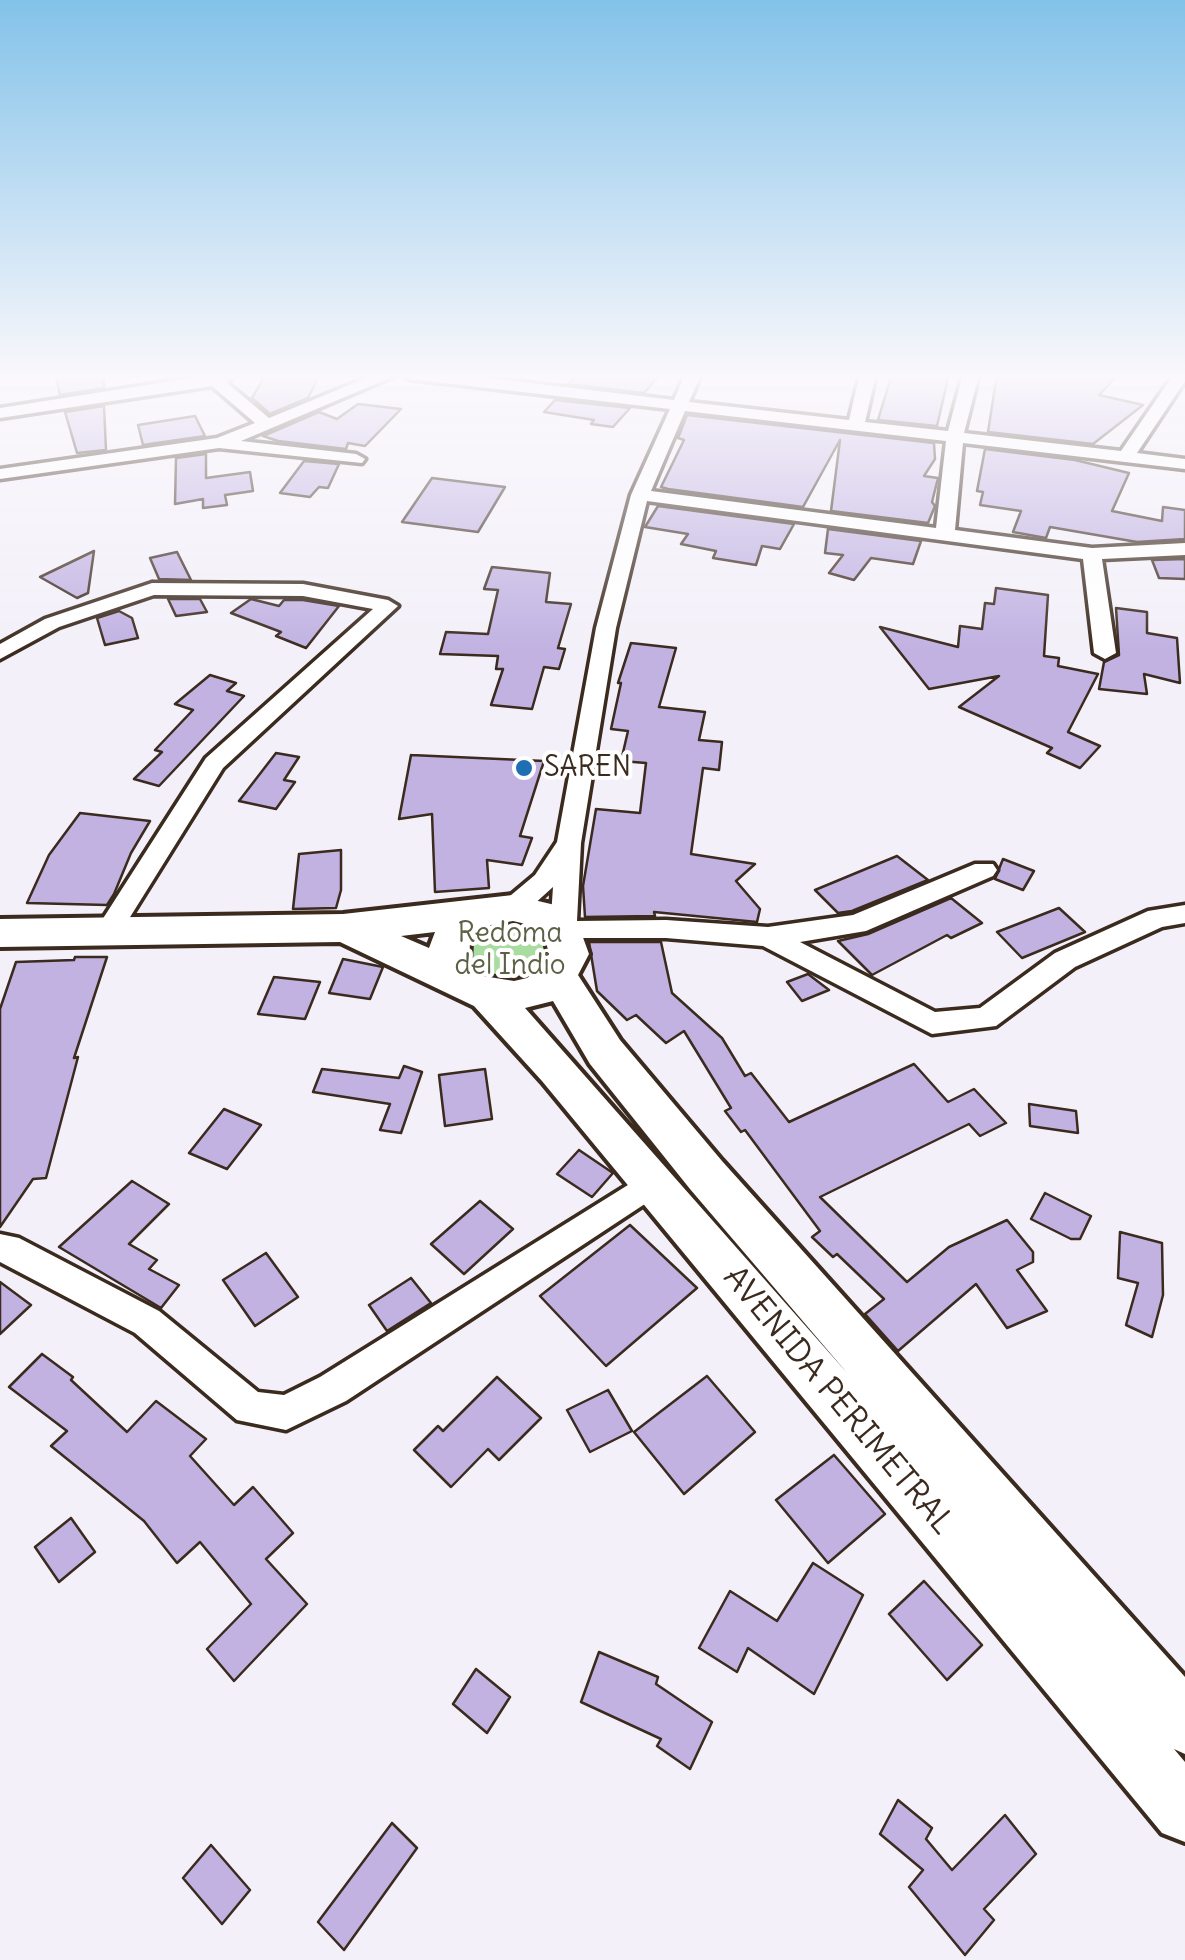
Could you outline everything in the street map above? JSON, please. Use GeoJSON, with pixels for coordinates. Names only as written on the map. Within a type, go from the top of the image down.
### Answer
{"type":"FeatureCollection","features":[{"type":"Feature","properties":{"kind":"main road"},"geometry":{"type":"LineString","coordinates":[[0,933],[342,928],[496,912],[542,915],[560,954],[539,990],[514,996],[478,991],[405,953],[342,928]]}},
{"type":"Feature","properties":{"kind":"main road"},"geometry":{"type":"LineString","coordinates":[[478,991],[456,976],[449,963],[448,949],[453,935],[496,912]]}},
{"type":"Feature","properties":{"kind":"main road","name":"AVENIDA PERIMETRAL"},"geometry":{"type":"LineString","coordinates":[[560,954],[605,1052],[706,1175],[1185,1723]]}},
{"type":"Feature","properties":{"kind":"main road","name":"AVENIDA PERIMETRAL"},"geometry":{"type":"LineString","coordinates":[[478,991],[652,1182],[1185,1810]]}},
{"type":"Feature","properties":{"kind":"street"},"geometry":{"type":"LineString","coordinates":[[0,474],[63,465]]}},
{"type":"Feature","properties":{"kind":"street"},"geometry":{"type":"LineString","coordinates":[[652,465],[640,495],[606,628],[569,842],[560,954],[666,929],[768,937],[857,924],[984,870]]}},
{"type":"Feature","properties":{"kind":"street"},"geometry":{"type":"LineString","coordinates":[[945,535],[951,465]]}},
{"type":"Feature","properties":{"kind":"street"},"geometry":{"type":"LineString","coordinates":[[640,495],[1092,554],[1185,549]]}},
{"type":"Feature","properties":{"kind":"street"},"geometry":{"type":"LineString","coordinates":[[1092,554],[1104,653]]}},
{"type":"Feature","properties":{"kind":"street"},"geometry":{"type":"LineString","coordinates":[[0,652],[52,622],[152,588],[303,590],[388,606],[214,762],[108,931]]}},
{"type":"Feature","properties":{"kind":"street"},"geometry":{"type":"LineString","coordinates":[[496,912],[544,881],[569,842]]}},
{"type":"Feature","properties":{"kind":"street"},"geometry":{"type":"LineString","coordinates":[[768,937],[932,1023],[986,1018],[1065,960],[1157,918],[1185,914]]}},
{"type":"Feature","properties":{"kind":"street"},"geometry":{"type":"LineString","coordinates":[[0,1248],[7,1248],[147,1322],[250,1408],[286,1413],[332,1389],[652,1182]]}},
{"type":"Feature","properties":{"kind":"green space","name":"Redoma del Indio"},"geometry":{"type":"Polygon","coordinates":[[[529,919],[553,939],[548,966],[515,982],[489,979],[470,967],[467,940],[492,920],[529,919]]]}},
{"type":"Feature","properties":{"kind":"building"},"geometry":{"type":"Polygon","coordinates":[[[176,465],[206,465],[206,478],[250,472],[253,491],[225,495],[227,505],[203,508],[203,499],[175,504],[176,465]]]}},
{"type":"Feature","properties":{"kind":"building"},"geometry":{"type":"Polygon","coordinates":[[[301,465],[338,465],[328,488],[319,487],[310,497],[280,493],[301,465]]]}},
{"type":"Feature","properties":{"kind":"building"},"geometry":{"type":"Polygon","coordinates":[[[672,465],[826,465],[803,507],[661,487],[672,465]]]}},
{"type":"Feature","properties":{"kind":"building"},"geometry":{"type":"Polygon","coordinates":[[[837,465],[931,465],[924,476],[938,478],[932,502],[935,506],[928,523],[831,511],[837,465]]]}},
{"type":"Feature","properties":{"kind":"building"},"geometry":{"type":"Polygon","coordinates":[[[982,465],[1098,465],[1129,473],[1112,511],[1162,521],[1163,507],[1185,510],[1185,539],[1137,542],[1050,527],[1046,538],[1013,532],[1021,511],[980,505],[983,492],[977,491],[982,465]]]}},
{"type":"Feature","properties":{"kind":"building"},"geometry":{"type":"Polygon","coordinates":[[[432,478],[505,487],[478,532],[402,522],[432,478]]]}},
{"type":"Feature","properties":{"kind":"building"},"geometry":{"type":"Polygon","coordinates":[[[658,506],[794,524],[780,549],[762,546],[756,565],[713,558],[716,551],[681,544],[688,534],[645,527],[658,506]]]}},
{"type":"Feature","properties":{"kind":"building"},"geometry":{"type":"Polygon","coordinates":[[[828,529],[921,541],[913,564],[871,558],[854,580],[829,573],[843,555],[825,553],[828,529]]]}},
{"type":"Feature","properties":{"kind":"building"},"geometry":{"type":"Polygon","coordinates":[[[94,551],[88,593],[77,598],[40,577],[94,551]]]}},
{"type":"Feature","properties":{"kind":"building"},"geometry":{"type":"Polygon","coordinates":[[[177,552],[191,580],[159,579],[150,558],[177,552]]]}},
{"type":"Feature","properties":{"kind":"building"},"geometry":{"type":"Polygon","coordinates":[[[1185,559],[1185,579],[1159,578],[1152,560],[1185,559]]]}},
{"type":"Feature","properties":{"kind":"building"},"geometry":{"type":"Polygon","coordinates":[[[492,567],[550,573],[546,602],[571,604],[558,648],[565,649],[559,669],[544,667],[532,709],[491,705],[503,669],[496,669],[498,656],[440,654],[446,632],[488,634],[498,590],[484,589],[492,567]]]}},
{"type":"Feature","properties":{"kind":"building"},"geometry":{"type":"Polygon","coordinates":[[[996,588],[1048,595],[1044,656],[1059,658],[1058,666],[1098,674],[1068,732],[1100,746],[1080,768],[1047,753],[1052,748],[959,707],[999,676],[929,689],[880,627],[958,647],[960,626],[982,629],[985,603],[994,604],[996,588]]]}},
{"type":"Feature","properties":{"kind":"building"},"geometry":{"type":"Polygon","coordinates":[[[168,599],[200,599],[207,612],[176,616],[168,599]]]}},
{"type":"Feature","properties":{"kind":"building"},"geometry":{"type":"Polygon","coordinates":[[[251,599],[279,606],[284,600],[303,600],[339,606],[306,648],[276,636],[281,632],[231,613],[251,599]]]}},
{"type":"Feature","properties":{"kind":"building"},"geometry":{"type":"Polygon","coordinates":[[[1116,608],[1147,612],[1147,633],[1177,638],[1180,683],[1144,674],[1147,694],[1099,689],[1104,662],[1119,655],[1116,608]]]}},
{"type":"Feature","properties":{"kind":"building"},"geometry":{"type":"Polygon","coordinates":[[[119,611],[132,618],[138,638],[105,645],[97,618],[119,611]]]}},
{"type":"Feature","properties":{"kind":"building"},"geometry":{"type":"Polygon","coordinates":[[[631,643],[676,648],[659,707],[705,712],[699,740],[722,742],[719,770],[703,768],[691,854],[755,864],[736,881],[760,909],[757,922],[654,912],[655,916],[585,917],[583,886],[596,809],[640,813],[646,763],[621,761],[628,731],[611,729],[618,683],[631,643]]]}},
{"type":"Feature","properties":{"kind":"building"},"geometry":{"type":"Polygon","coordinates":[[[210,675],[236,683],[227,691],[244,696],[159,786],[134,779],[162,752],[155,750],[193,710],[175,704],[210,675]]]}},
{"type":"Feature","properties":{"kind":"building"},"geometry":{"type":"Polygon","coordinates":[[[276,753],[299,757],[284,780],[295,782],[276,809],[239,801],[276,753]]]}},
{"type":"Feature","properties":{"kind":"building"},"geometry":{"type":"Polygon","coordinates":[[[411,755],[544,761],[520,836],[532,838],[522,865],[487,860],[489,888],[435,892],[432,814],[399,819],[411,755]]]}},
{"type":"Feature","properties":{"kind":"building"},"geometry":{"type":"Polygon","coordinates":[[[80,813],[150,821],[107,905],[27,903],[49,855],[80,813]]]}},
{"type":"Feature","properties":{"kind":"building"},"geometry":{"type":"Polygon","coordinates":[[[341,850],[341,890],[336,908],[293,909],[299,854],[341,850]]]}},
{"type":"Feature","properties":{"kind":"building"},"geometry":{"type":"Polygon","coordinates":[[[897,856],[928,880],[838,913],[815,890],[897,856]]]}},
{"type":"Feature","properties":{"kind":"building"},"geometry":{"type":"Polygon","coordinates":[[[1003,859],[1034,871],[1023,890],[995,879],[1003,859]]]}},
{"type":"Feature","properties":{"kind":"building"},"geometry":{"type":"Polygon","coordinates":[[[951,898],[982,923],[951,938],[947,935],[872,975],[838,941],[868,934],[951,898]]]}},
{"type":"Feature","properties":{"kind":"building"},"geometry":{"type":"Polygon","coordinates":[[[1059,908],[1085,932],[1022,958],[997,932],[1059,908]]]}},
{"type":"Feature","properties":{"kind":"building"},"geometry":{"type":"Polygon","coordinates":[[[589,942],[661,942],[672,993],[722,1038],[745,1076],[751,1073],[789,1122],[914,1064],[948,1102],[974,1089],[1006,1123],[980,1136],[969,1124],[820,1197],[907,1282],[949,1247],[1007,1220],[1033,1252],[1033,1262],[1017,1270],[1047,1311],[1007,1328],[976,1284],[898,1351],[865,1314],[884,1299],[837,1254],[833,1257],[812,1237],[820,1231],[745,1130],[741,1132],[725,1111],[731,1108],[684,1031],[666,1043],[636,1015],[627,1020],[597,991],[589,942]]]}},
{"type":"Feature","properties":{"kind":"building"},"geometry":{"type":"Polygon","coordinates":[[[107,957],[74,1058],[78,1057],[46,1178],[33,1179],[0,1227],[0,1009],[16,962],[107,957]]]}},
{"type":"Feature","properties":{"kind":"building"},"geometry":{"type":"Polygon","coordinates":[[[343,959],[383,967],[370,999],[329,993],[343,959]]]}},
{"type":"Feature","properties":{"kind":"building"},"geometry":{"type":"Polygon","coordinates":[[[808,974],[829,990],[802,1001],[787,982],[808,974]]]}},
{"type":"Feature","properties":{"kind":"building"},"geometry":{"type":"Polygon","coordinates":[[[274,977],[320,982],[305,1019],[258,1014],[274,977]]]}},
{"type":"Feature","properties":{"kind":"building"},"geometry":{"type":"Polygon","coordinates":[[[404,1066],[422,1072],[401,1133],[380,1130],[390,1104],[313,1092],[322,1069],[399,1078],[404,1066]]]}},
{"type":"Feature","properties":{"kind":"building"},"geometry":{"type":"Polygon","coordinates":[[[485,1069],[492,1119],[445,1126],[439,1075],[485,1069]]]}},
{"type":"Feature","properties":{"kind":"building"},"geometry":{"type":"Polygon","coordinates":[[[1029,1104],[1076,1111],[1078,1133],[1030,1126],[1029,1104]]]}},
{"type":"Feature","properties":{"kind":"building"},"geometry":{"type":"Polygon","coordinates":[[[224,1109],[261,1125],[227,1169],[189,1153],[224,1109]]]}},
{"type":"Feature","properties":{"kind":"building"},"geometry":{"type":"Polygon","coordinates":[[[579,1150],[613,1173],[592,1197],[557,1174],[579,1150]]]}},
{"type":"Feature","properties":{"kind":"building"},"geometry":{"type":"Polygon","coordinates":[[[132,1181],[169,1204],[129,1244],[157,1260],[149,1269],[179,1285],[161,1308],[59,1247],[132,1181]]]}},
{"type":"Feature","properties":{"kind":"building"},"geometry":{"type":"Polygon","coordinates":[[[1045,1193],[1091,1216],[1080,1239],[1071,1239],[1031,1219],[1045,1193]]]}},
{"type":"Feature","properties":{"kind":"building"},"geometry":{"type":"Polygon","coordinates":[[[480,1201],[513,1229],[464,1274],[431,1244],[480,1201]]]}},
{"type":"Feature","properties":{"kind":"building"},"geometry":{"type":"Polygon","coordinates":[[[630,1225],[697,1288],[606,1366],[540,1296],[630,1225]]]}},
{"type":"Feature","properties":{"kind":"building"},"geometry":{"type":"Polygon","coordinates":[[[1120,1232],[1162,1243],[1163,1295],[1152,1337],[1126,1325],[1138,1283],[1118,1278],[1120,1232]]]}},
{"type":"Feature","properties":{"kind":"building"},"geometry":{"type":"Polygon","coordinates":[[[266,1253],[298,1297],[255,1326],[223,1280],[266,1253]]]}},
{"type":"Feature","properties":{"kind":"building"},"geometry":{"type":"Polygon","coordinates":[[[411,1278],[431,1303],[387,1331],[369,1305],[411,1278]]]}},
{"type":"Feature","properties":{"kind":"building"},"geometry":{"type":"Polygon","coordinates":[[[0,1282],[31,1305],[0,1334],[0,1282]]]}},
{"type":"Feature","properties":{"kind":"building"},"geometry":{"type":"Polygon","coordinates":[[[42,1354],[73,1377],[71,1380],[127,1432],[156,1401],[206,1439],[190,1456],[234,1505],[253,1487],[293,1533],[266,1559],[307,1604],[234,1681],[207,1649],[251,1604],[200,1542],[177,1563],[144,1521],[51,1446],[67,1431],[9,1387],[42,1354]]]}},
{"type":"Feature","properties":{"kind":"building"},"geometry":{"type":"Polygon","coordinates":[[[707,1376],[755,1432],[684,1494],[634,1432],[707,1376]]]}},
{"type":"Feature","properties":{"kind":"building"},"geometry":{"type":"Polygon","coordinates":[[[497,1377],[541,1418],[499,1460],[488,1449],[451,1487],[414,1450],[438,1426],[443,1431],[497,1377]]]}},
{"type":"Feature","properties":{"kind":"building"},"geometry":{"type":"Polygon","coordinates":[[[608,1390],[632,1431],[590,1452],[567,1410],[608,1390]]]}},
{"type":"Feature","properties":{"kind":"building"},"geometry":{"type":"Polygon","coordinates":[[[834,1455],[885,1514],[828,1563],[776,1500],[834,1455]]]}},
{"type":"Feature","properties":{"kind":"building"},"geometry":{"type":"Polygon","coordinates":[[[71,1518],[95,1552],[59,1582],[35,1547],[71,1518]]]}},
{"type":"Feature","properties":{"kind":"building"},"geometry":{"type":"Polygon","coordinates":[[[813,1563],[863,1595],[814,1694],[748,1648],[737,1672],[699,1648],[730,1591],[777,1621],[813,1563]]]}},
{"type":"Feature","properties":{"kind":"building"},"geometry":{"type":"Polygon","coordinates":[[[924,1581],[982,1645],[947,1680],[889,1614],[924,1581]]]}},
{"type":"Feature","properties":{"kind":"building"},"geometry":{"type":"Polygon","coordinates":[[[599,1652],[658,1677],[656,1684],[712,1722],[690,1769],[657,1746],[661,1739],[581,1702],[599,1652]]]}},
{"type":"Feature","properties":{"kind":"building"},"geometry":{"type":"Polygon","coordinates":[[[476,1669],[510,1697],[487,1733],[453,1704],[476,1669]]]}},
{"type":"Feature","properties":{"kind":"building"},"geometry":{"type":"Polygon","coordinates":[[[898,1800],[932,1828],[926,1839],[952,1870],[1005,1815],[1036,1854],[984,1909],[994,1920],[965,1955],[909,1887],[923,1870],[880,1834],[898,1800]]]}},
{"type":"Feature","properties":{"kind":"building"},"geometry":{"type":"Polygon","coordinates":[[[392,1823],[417,1848],[344,1950],[318,1922],[392,1823]]]}},
{"type":"Feature","properties":{"kind":"building"},"geometry":{"type":"Polygon","coordinates":[[[211,1845],[250,1890],[222,1924],[183,1878],[211,1845]]]}},
{"type":"Feature","properties":{"kind":"place","name":"SAREN"},"geometry":{"type":"Point","coordinates":[524,768]}}]}
